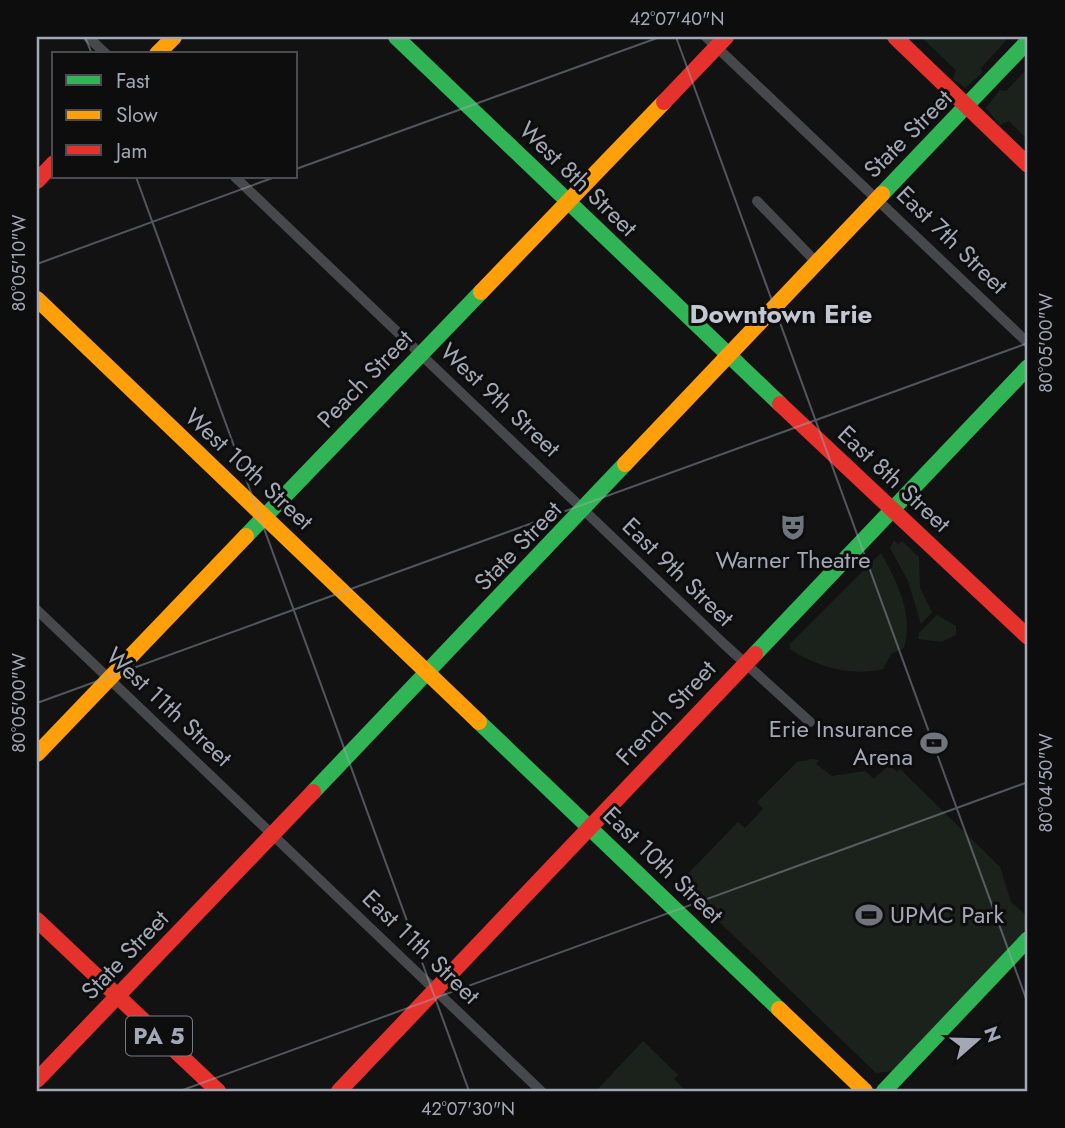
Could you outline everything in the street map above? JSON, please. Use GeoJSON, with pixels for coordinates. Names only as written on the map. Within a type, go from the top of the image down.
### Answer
{"type":"FeatureCollection","features":[{"type":"Feature","properties":{"kind":"main road"},"geometry":{"type":"LineString","coordinates":[[159,52],[174,37]]}},
{"type":"Feature","properties":{"kind":"main road","name":"West 8th Street"},"geometry":{"type":"LineString","coordinates":[[396,37],[728,355]]}},
{"type":"Feature","properties":{"kind":"main road"},"geometry":{"type":"LineString","coordinates":[[895,37],[1028,165]]}},
{"type":"Feature","properties":{"kind":"main road","name":"Peach Street"},"geometry":{"type":"LineString","coordinates":[[37,754],[567,200],[716,40]]}},
{"type":"Feature","properties":{"kind":"main road","name":"State Street"},"geometry":{"type":"LineString","coordinates":[[37,1080],[584,510],[877,197],[1028,41]]}},
{"type":"Feature","properties":{"kind":"main road"},"geometry":{"type":"LineString","coordinates":[[37,181],[52,165]]}},
{"type":"Feature","properties":{"kind":"main road","name":"West 10th Street"},"geometry":{"type":"LineString","coordinates":[[37,299],[428,672]]}},
{"type":"Feature","properties":{"kind":"main road","name":"East 8th Street"},"geometry":{"type":"LineString","coordinates":[[728,355],[1028,637]]}},
{"type":"Feature","properties":{"kind":"main road","name":"French Street"},"geometry":{"type":"LineString","coordinates":[[339,1091],[1028,367]]}},
{"type":"Feature","properties":{"kind":"main road","name":"East 10th Street"},"geometry":{"type":"LineString","coordinates":[[428,672],[865,1091]]}},
{"type":"Feature","properties":{"kind":"main road","name":"PA 5"},"geometry":{"type":"LineString","coordinates":[[37,919],[218,1091]]}},
{"type":"Feature","properties":{"kind":"main road"},"geometry":{"type":"LineString","coordinates":[[884,1091],[1028,939]]}},
{"type":"Feature","properties":{"kind":"street"},"geometry":{"type":"LineString","coordinates":[[88,37],[104,52]]}},
{"type":"Feature","properties":{"kind":"street","name":"East 7th Street"},"geometry":{"type":"LineString","coordinates":[[716,40],[1028,343]]}},
{"type":"Feature","properties":{"kind":"street","name":"West 9th Street"},"geometry":{"type":"LineString","coordinates":[[235,178],[584,510]]}},
{"type":"Feature","properties":{"kind":"street"},"geometry":{"type":"LineString","coordinates":[[757,201],[816,262]]}},
{"type":"Feature","properties":{"kind":"street","name":"East 9th Street"},"geometry":{"type":"LineString","coordinates":[[584,510],[810,722]]}},
{"type":"Feature","properties":{"kind":"street","name":"West 11th Street"},"geometry":{"type":"LineString","coordinates":[[37,610],[272,833]]}},
{"type":"Feature","properties":{"kind":"street","name":"East 11th Street"},"geometry":{"type":"LineString","coordinates":[[272,833],[541,1091]]}},
{"type":"Feature","properties":{"kind":"shaded area"},"geometry":{"type":"Polygon","coordinates":[[[921,37],[1009,37],[981,68],[982,73],[965,88],[953,79],[956,70],[921,37]]]}},
{"type":"Feature","properties":{"kind":"shaded area"},"geometry":{"type":"Polygon","coordinates":[[[1028,68],[1028,140],[1009,121],[1000,125],[986,108],[1000,90],[1006,91],[1028,68]]]}},
{"type":"Feature","properties":{"kind":"shaded area"},"geometry":{"type":"Polygon","coordinates":[[[894,540],[898,545],[902,541],[919,557],[920,588],[932,612],[921,624],[908,581],[890,548],[894,540]]]}},
{"type":"Feature","properties":{"kind":"shaded area"},"geometry":{"type":"Polygon","coordinates":[[[881,553],[898,587],[905,611],[907,635],[904,648],[891,654],[883,669],[859,672],[835,669],[811,661],[790,649],[790,644],[881,553]]]}},
{"type":"Feature","properties":{"kind":"shaded area"},"geometry":{"type":"Polygon","coordinates":[[[937,615],[956,626],[956,635],[941,642],[918,639],[919,633],[937,615]]]}},
{"type":"Feature","properties":{"kind":"shaded area","name":"UPMC Park"},"geometry":{"type":"Polygon","coordinates":[[[819,760],[816,764],[832,776],[865,771],[874,779],[889,765],[897,772],[900,769],[1000,867],[1011,902],[1028,917],[1028,927],[893,1071],[876,1073],[679,883],[738,822],[745,828],[763,809],[757,802],[797,762],[819,760]]]}},
{"type":"Feature","properties":{"kind":"shaded area"},"geometry":{"type":"Polygon","coordinates":[[[643,1041],[678,1075],[674,1079],[686,1091],[596,1091],[643,1041]]]}},
{"type":"Feature","properties":{"kind":"traffic: fast"},"geometry":{"type":"LineString","coordinates":[[396,37],[780,404]]}},
{"type":"Feature","properties":{"kind":"traffic: fast"},"geometry":{"type":"LineString","coordinates":[[882,194],[1028,41]]}},
{"type":"Feature","properties":{"kind":"traffic: fast"},"geometry":{"type":"LineString","coordinates":[[246,536],[481,292]]}},
{"type":"Feature","properties":{"kind":"traffic: fast"},"geometry":{"type":"LineString","coordinates":[[755,654],[1028,367]]}},
{"type":"Feature","properties":{"kind":"traffic: fast"},"geometry":{"type":"LineString","coordinates":[[313,792],[625,464]]}},
{"type":"Feature","properties":{"kind":"traffic: fast"},"geometry":{"type":"LineString","coordinates":[[479,722],[779,1009]]}},
{"type":"Feature","properties":{"kind":"traffic: fast"},"geometry":{"type":"LineString","coordinates":[[884,1091],[1028,939]]}},
{"type":"Feature","properties":{"kind":"traffic: slow"},"geometry":{"type":"LineString","coordinates":[[159,52],[174,37]]}},
{"type":"Feature","properties":{"kind":"traffic: slow"},"geometry":{"type":"LineString","coordinates":[[481,292],[664,102]]}},
{"type":"Feature","properties":{"kind":"traffic: slow"},"geometry":{"type":"LineString","coordinates":[[625,464],[882,194]]}},
{"type":"Feature","properties":{"kind":"traffic: slow"},"geometry":{"type":"LineString","coordinates":[[37,299],[479,722]]}},
{"type":"Feature","properties":{"kind":"traffic: slow"},"geometry":{"type":"LineString","coordinates":[[37,754],[246,536]]}},
{"type":"Feature","properties":{"kind":"traffic: slow"},"geometry":{"type":"LineString","coordinates":[[779,1009],[865,1091]]}},
{"type":"Feature","properties":{"kind":"traffic: jam"},"geometry":{"type":"LineString","coordinates":[[664,102],[726,37]]}},
{"type":"Feature","properties":{"kind":"traffic: jam"},"geometry":{"type":"LineString","coordinates":[[895,37],[1028,165]]}},
{"type":"Feature","properties":{"kind":"traffic: jam"},"geometry":{"type":"LineString","coordinates":[[37,181],[52,165]]}},
{"type":"Feature","properties":{"kind":"traffic: jam"},"geometry":{"type":"LineString","coordinates":[[780,404],[1028,637]]}},
{"type":"Feature","properties":{"kind":"traffic: jam"},"geometry":{"type":"LineString","coordinates":[[339,1091],[755,654]]}},
{"type":"Feature","properties":{"kind":"traffic: jam"},"geometry":{"type":"LineString","coordinates":[[37,1080],[313,792]]}},
{"type":"Feature","properties":{"kind":"traffic: jam"},"geometry":{"type":"LineString","coordinates":[[37,920],[218,1091]]}},
{"type":"Feature","properties":{"kind":"place","name":"Warner Theatre"},"geometry":{"type":"Point","coordinates":[793,527]}},
{"type":"Feature","properties":{"kind":"place","name":"Erie Insurance Arena"},"geometry":{"type":"Point","coordinates":[934,743]}},
{"type":"Feature","properties":{"kind":"place","name":"UPMC Park"},"geometry":{"type":"Point","coordinates":[869,915]}},
{"type":"Feature","properties":{"kind":"district","name":"Downtown Erie"},"geometry":{"type":"Point","coordinates":[781,314]}}]}
